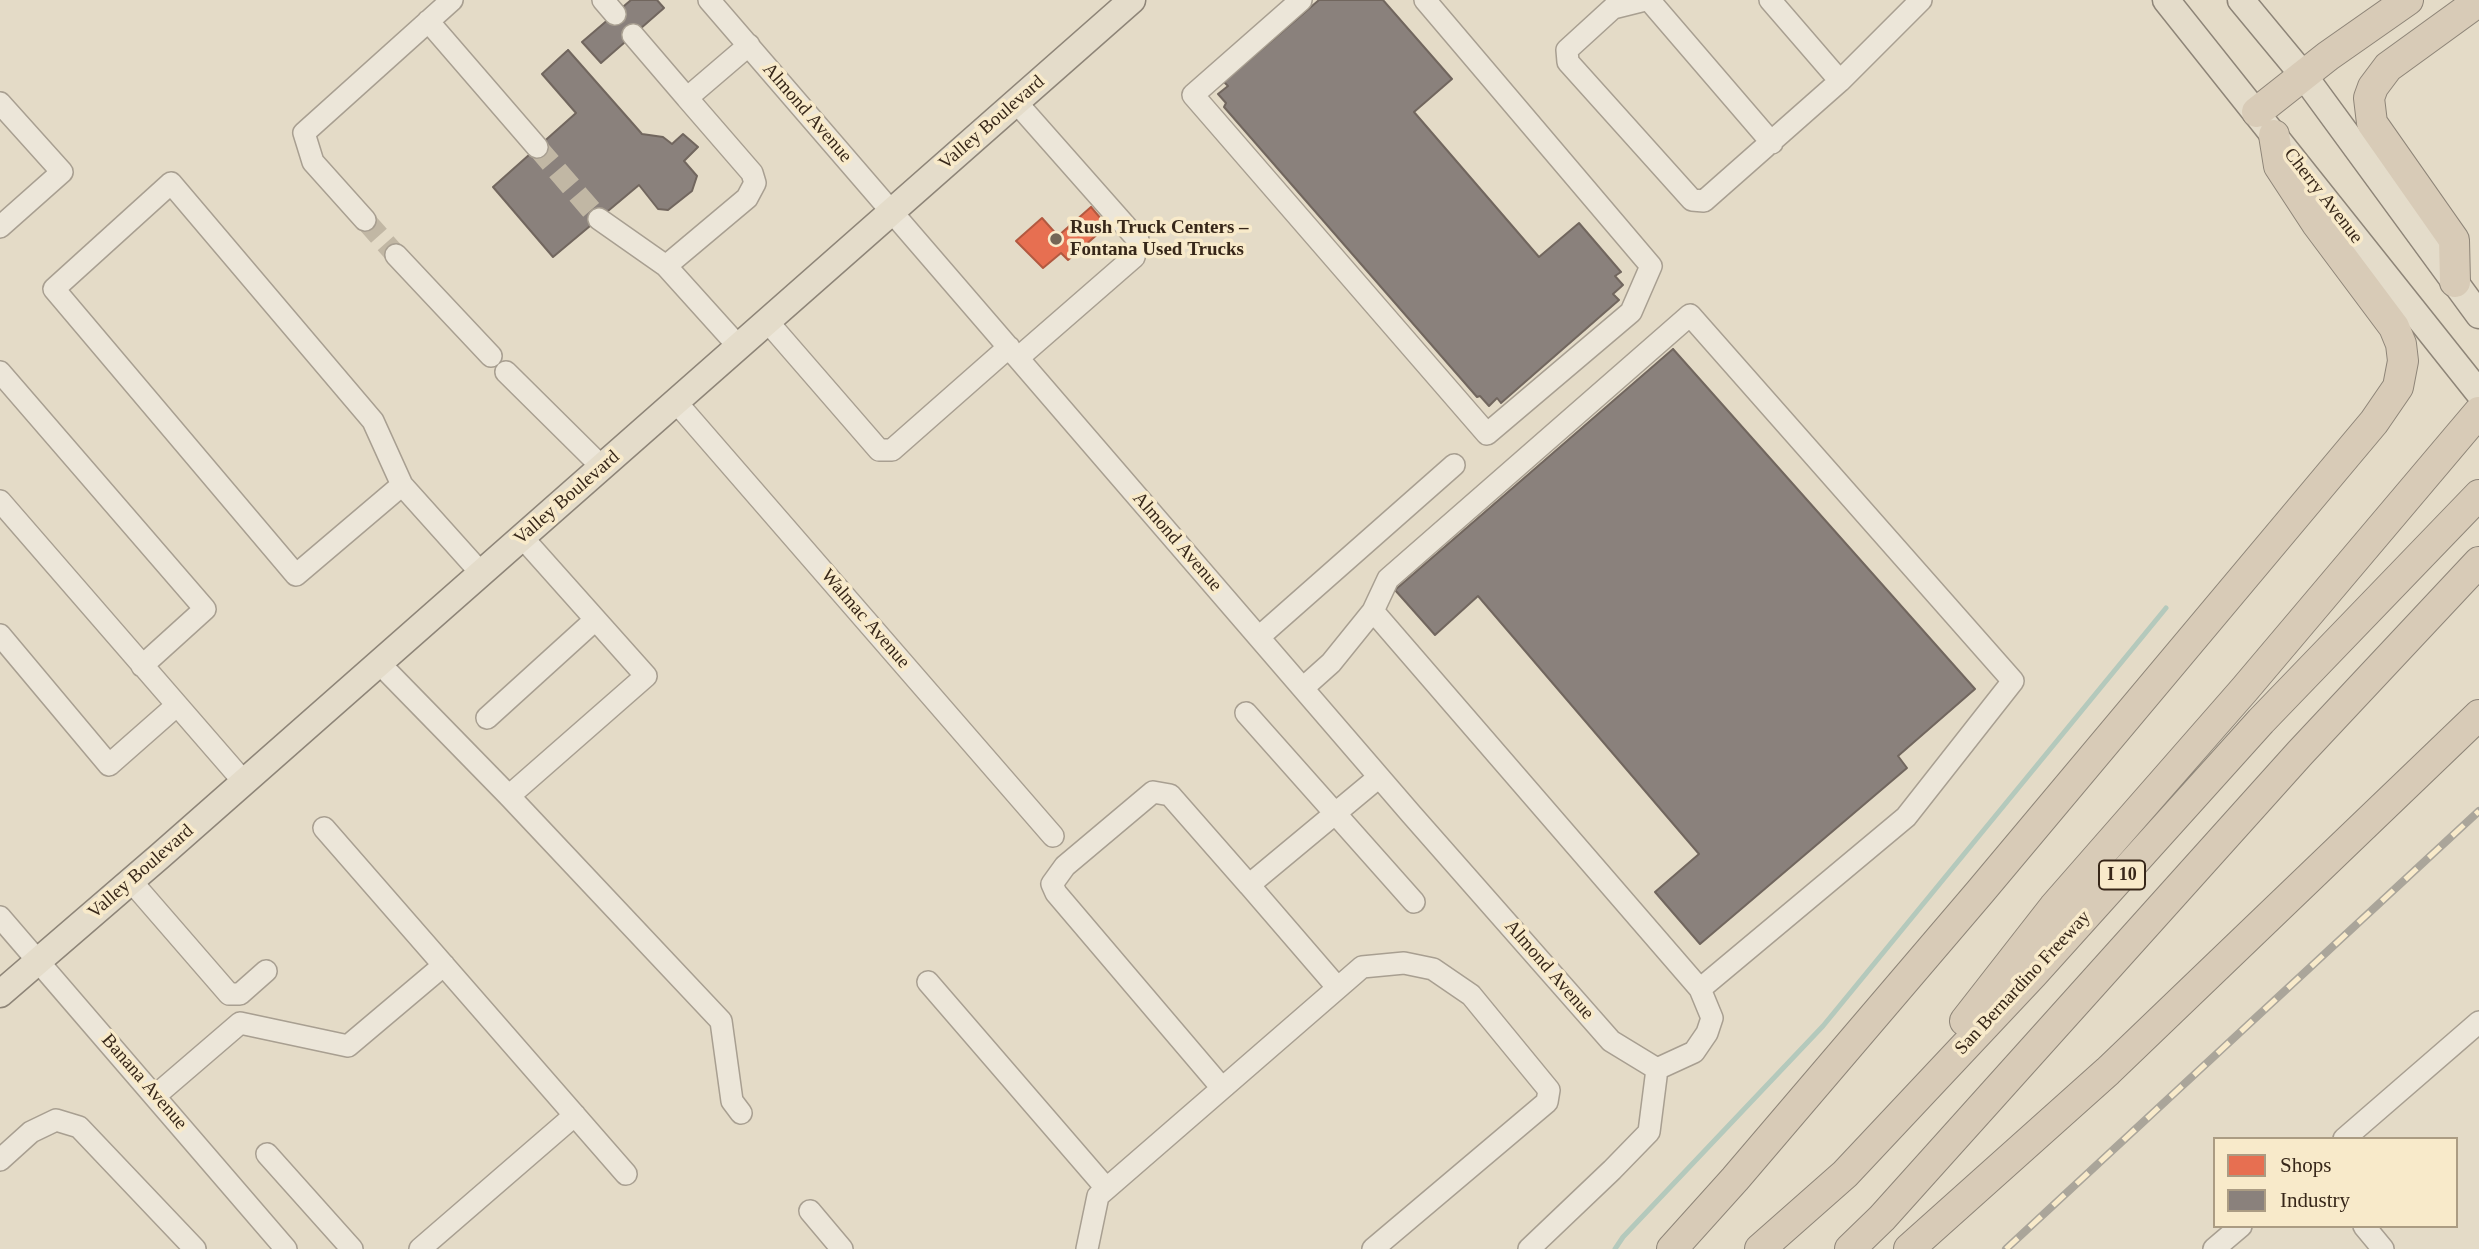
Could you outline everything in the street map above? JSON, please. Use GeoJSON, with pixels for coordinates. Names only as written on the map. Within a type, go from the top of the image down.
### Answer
{"type":"FeatureCollection","features":[{"type":"Feature","properties":{"kind":"highway"},"geometry":{"type":"LineString","coordinates":[[1672,1249],[1735,1180],[1846,1046],[1980,892],[2374,422],[2398,387],[2402,378],[2403,361],[2401,344],[2393,327],[2316,224],[2279,166],[2266,123],[2304,76],[2408,0]]}},
{"type":"Feature","properties":{"kind":"highway"},"geometry":{"type":"LineString","coordinates":[[2468,300],[2454,240],[2372,123],[2369,98],[2373,87],[2388,67],[2479,1]]}},
{"type":"Feature","properties":{"kind":"highway"},"geometry":{"type":"LineString","coordinates":[[1845,1174],[2054,907],[2244,690],[2479,412]]}},
{"type":"Feature","properties":{"kind":"highway","name":"San Bernardino Freeway"},"geometry":{"type":"LineString","coordinates":[[1760,1249],[1845,1174],[2033,974],[2261,721],[2479,495]]}},
{"type":"Feature","properties":{"kind":"highway","name":"I 10"},"geometry":{"type":"LineString","coordinates":[[1850,1249],[1882,1218],[2300,753],[2479,562]]}},
{"type":"Feature","properties":{"kind":"highway"},"geometry":{"type":"LineString","coordinates":[[1909,1249],[2108,1071],[2479,715]]}},
{"type":"Feature","properties":{"kind":"main road","name":"Valley Boulevard"},"geometry":{"type":"LineString","coordinates":[[0,994],[1132,0]]}},
{"type":"Feature","properties":{"kind":"main road","name":"Cherry Avenue"},"geometry":{"type":"LineString","coordinates":[[2166,0],[2479,393]]}},
{"type":"Feature","properties":{"kind":"main road"},"geometry":{"type":"LineString","coordinates":[[2241,0],[2304,76],[2468,300]]}},
{"type":"Feature","properties":{"kind":"street"},"geometry":{"type":"LineString","coordinates":[[365,220],[313,162],[304,132],[452,0]]}},
{"type":"Feature","properties":{"kind":"street","name":"Almond Avenue"},"geometry":{"type":"LineString","coordinates":[[709,0],[1379,777],[1611,1041],[1657,1069]]}},
{"type":"Feature","properties":{"kind":"street"},"geometry":{"type":"LineString","coordinates":[[1301,0],[1193,96],[1487,434],[1631,312],[1651,266],[1425,0]]}},
{"type":"Feature","properties":{"kind":"street"},"geometry":{"type":"LineString","coordinates":[[1772,143],[1647,0],[1613,8],[1567,50],[1568,62],[1692,200],[1704,201],[1772,143],[1840,81],[1921,0]]}},
{"type":"Feature","properties":{"kind":"street"},"geometry":{"type":"LineString","coordinates":[[1770,0],[1840,81]]}},
{"type":"Feature","properties":{"kind":"street"},"geometry":{"type":"LineString","coordinates":[[428,20],[537,147]]}},
{"type":"Feature","properties":{"kind":"street"},"geometry":{"type":"LineString","coordinates":[[633,35],[752,173],[755,183],[747,198],[666,267]]}},
{"type":"Feature","properties":{"kind":"street"},"geometry":{"type":"LineString","coordinates":[[687,98],[748,45]]}},
{"type":"Feature","properties":{"kind":"street"},"geometry":{"type":"LineString","coordinates":[[767,321],[879,450],[891,450],[1134,257],[1138,240],[1016,102]]}},
{"type":"Feature","properties":{"kind":"street"},"geometry":{"type":"LineString","coordinates":[[0,103],[62,172],[0,227]]}},
{"type":"Feature","properties":{"kind":"street"},"geometry":{"type":"LineString","coordinates":[[402,485],[296,575],[54,289],[171,183],[373,422],[402,485],[481,573]]}},
{"type":"Feature","properties":{"kind":"street"},"geometry":{"type":"LineString","coordinates":[[599,219],[666,267],[738,346]]}},
{"type":"Feature","properties":{"kind":"street"},"geometry":{"type":"LineString","coordinates":[[396,255],[491,356]]}},
{"type":"Feature","properties":{"kind":"street"},"geometry":{"type":"LineString","coordinates":[[1303,688],[1331,663],[1373,611],[1388,579],[1690,314],[2012,681],[1906,817],[1700,989]]}},
{"type":"Feature","properties":{"kind":"street"},"geometry":{"type":"LineString","coordinates":[[0,372],[205,609],[142,666]]}},
{"type":"Feature","properties":{"kind":"street"},"geometry":{"type":"LineString","coordinates":[[506,372],[602,467]]}},
{"type":"Feature","properties":{"kind":"street","name":"Walmac Avenue"},"geometry":{"type":"LineString","coordinates":[[676,402],[1053,836]]}},
{"type":"Feature","properties":{"kind":"street"},"geometry":{"type":"LineString","coordinates":[[1259,637],[1454,465]]}},
{"type":"Feature","properties":{"kind":"street"},"geometry":{"type":"LineString","coordinates":[[0,501],[244,782]]}},
{"type":"Feature","properties":{"kind":"street"},"geometry":{"type":"LineString","coordinates":[[509,796],[646,676],[522,537]]}},
{"type":"Feature","properties":{"kind":"street"},"geometry":{"type":"LineString","coordinates":[[1373,611],[1700,989],[1713,1018],[1707,1034],[1694,1052],[1657,1069],[1649,1132],[1529,1249]]}},
{"type":"Feature","properties":{"kind":"street"},"geometry":{"type":"LineString","coordinates":[[486,718],[596,620]]}},
{"type":"Feature","properties":{"kind":"street"},"geometry":{"type":"LineString","coordinates":[[0,635],[109,765],[176,706]]}},
{"type":"Feature","properties":{"kind":"street"},"geometry":{"type":"LineString","coordinates":[[379,663],[722,1021],[732,1101],[741,1113]]}},
{"type":"Feature","properties":{"kind":"street"},"geometry":{"type":"LineString","coordinates":[[1246,713],[1414,902]]}},
{"type":"Feature","properties":{"kind":"street"},"geometry":{"type":"LineString","coordinates":[[1249,885],[1379,777]]}},
{"type":"Feature","properties":{"kind":"street"},"geometry":{"type":"LineString","coordinates":[[1222,1088],[1056,893],[1052,884],[1065,866],[1153,792],[1170,795],[1337,987]]}},
{"type":"Feature","properties":{"kind":"street"},"geometry":{"type":"LineString","coordinates":[[324,828],[626,1174]]}},
{"type":"Feature","properties":{"kind":"street"},"geometry":{"type":"LineString","coordinates":[[131,881],[229,994],[240,994],[267,971]]}},
{"type":"Feature","properties":{"kind":"street","name":"Banana Avenue"},"geometry":{"type":"LineString","coordinates":[[0,917],[286,1249]]}},
{"type":"Feature","properties":{"kind":"street"},"geometry":{"type":"LineString","coordinates":[[1087,1249],[1098,1196],[1106,1188],[1362,967],[1404,963],[1433,969],[1471,995],[1549,1090],[1547,1102],[1373,1249]]}},
{"type":"Feature","properties":{"kind":"street"},"geometry":{"type":"LineString","coordinates":[[155,1096],[240,1023],[348,1046],[444,965]]}},
{"type":"Feature","properties":{"kind":"street"},"geometry":{"type":"LineString","coordinates":[[928,982],[1106,1188]]}},
{"type":"Feature","properties":{"kind":"street"},"geometry":{"type":"LineString","coordinates":[[2346,1137],[2479,1022]]}},
{"type":"Feature","properties":{"kind":"street"},"geometry":{"type":"LineString","coordinates":[[419,1249],[575,1115]]}},
{"type":"Feature","properties":{"kind":"street"},"geometry":{"type":"LineString","coordinates":[[0,1160],[31,1132],[56,1120],[79,1127],[195,1249]]}},
{"type":"Feature","properties":{"kind":"street"},"geometry":{"type":"LineString","coordinates":[[267,1154],[352,1249]]}},
{"type":"Feature","properties":{"kind":"street"},"geometry":{"type":"LineString","coordinates":[[810,1211],[842,1249]]}},
{"type":"Feature","properties":{"kind":"street"},"geometry":{"type":"LineString","coordinates":[[2214,1249],[2239,1228]]}},
{"type":"Feature","properties":{"kind":"street"},"geometry":{"type":"LineString","coordinates":[[2366,1228],[2383,1249]]}},
{"type":"Feature","properties":{"kind":"building: Shops","name":"Rush Truck Centers – Fontana Used Trucks"},"geometry":{"type":"Polygon","coordinates":[[[1091,207],[1107,226],[1068,260],[1061,253],[1043,268],[1016,241],[1042,218],[1058,236],[1091,207]]]}},
{"type":"Feature","properties":{"kind":"building: Industry"},"geometry":{"type":"Polygon","coordinates":[[[631,0],[657,0],[664,8],[601,63],[582,42],[631,0]]]}},
{"type":"Feature","properties":{"kind":"building: Industry"},"geometry":{"type":"Polygon","coordinates":[[[1319,0],[1383,0],[1452,79],[1414,112],[1539,257],[1579,223],[1621,272],[1615,276],[1623,285],[1613,294],[1619,300],[1501,403],[1497,398],[1489,406],[1480,396],[1477,397],[1224,107],[1226,103],[1218,94],[1228,86],[1224,82],[1319,0]]]}},
{"type":"Feature","properties":{"kind":"building: Industry"},"geometry":{"type":"Polygon","coordinates":[[[568,50],[642,134],[663,137],[672,144],[683,134],[698,147],[684,161],[697,176],[692,191],[668,210],[658,209],[639,185],[553,257],[493,187],[576,113],[542,74],[568,50]]]}},
{"type":"Feature","properties":{"kind":"building: Industry"},"geometry":{"type":"Polygon","coordinates":[[[1673,349],[1975,689],[1898,756],[1907,768],[1700,944],[1655,892],[1699,854],[1478,596],[1435,635],[1395,590],[1673,349]]]}},
{"type":"Feature","properties":{"kind":"waterway"},"geometry":{"type":"LineString","coordinates":[[1615,1249],[1623,1237],[1823,1026],[2166,608]]}},
{"type":"Feature","properties":{"kind":"tunnel"},"geometry":{"type":"LineString","coordinates":[[537,147],[599,219]]}},
{"type":"Feature","properties":{"kind":"tunnel"},"geometry":{"type":"LineString","coordinates":[[365,220],[396,255]]}},
{"type":"Feature","properties":{"kind":"railway"},"geometry":{"type":"LineString","coordinates":[[2006,1249],[2479,811]]}},
{"type":"Feature","properties":{"kind":"place","name":"Rush Truck Centers – Fontana Used Trucks"},"geometry":{"type":"Point","coordinates":[1056,239]}}]}
